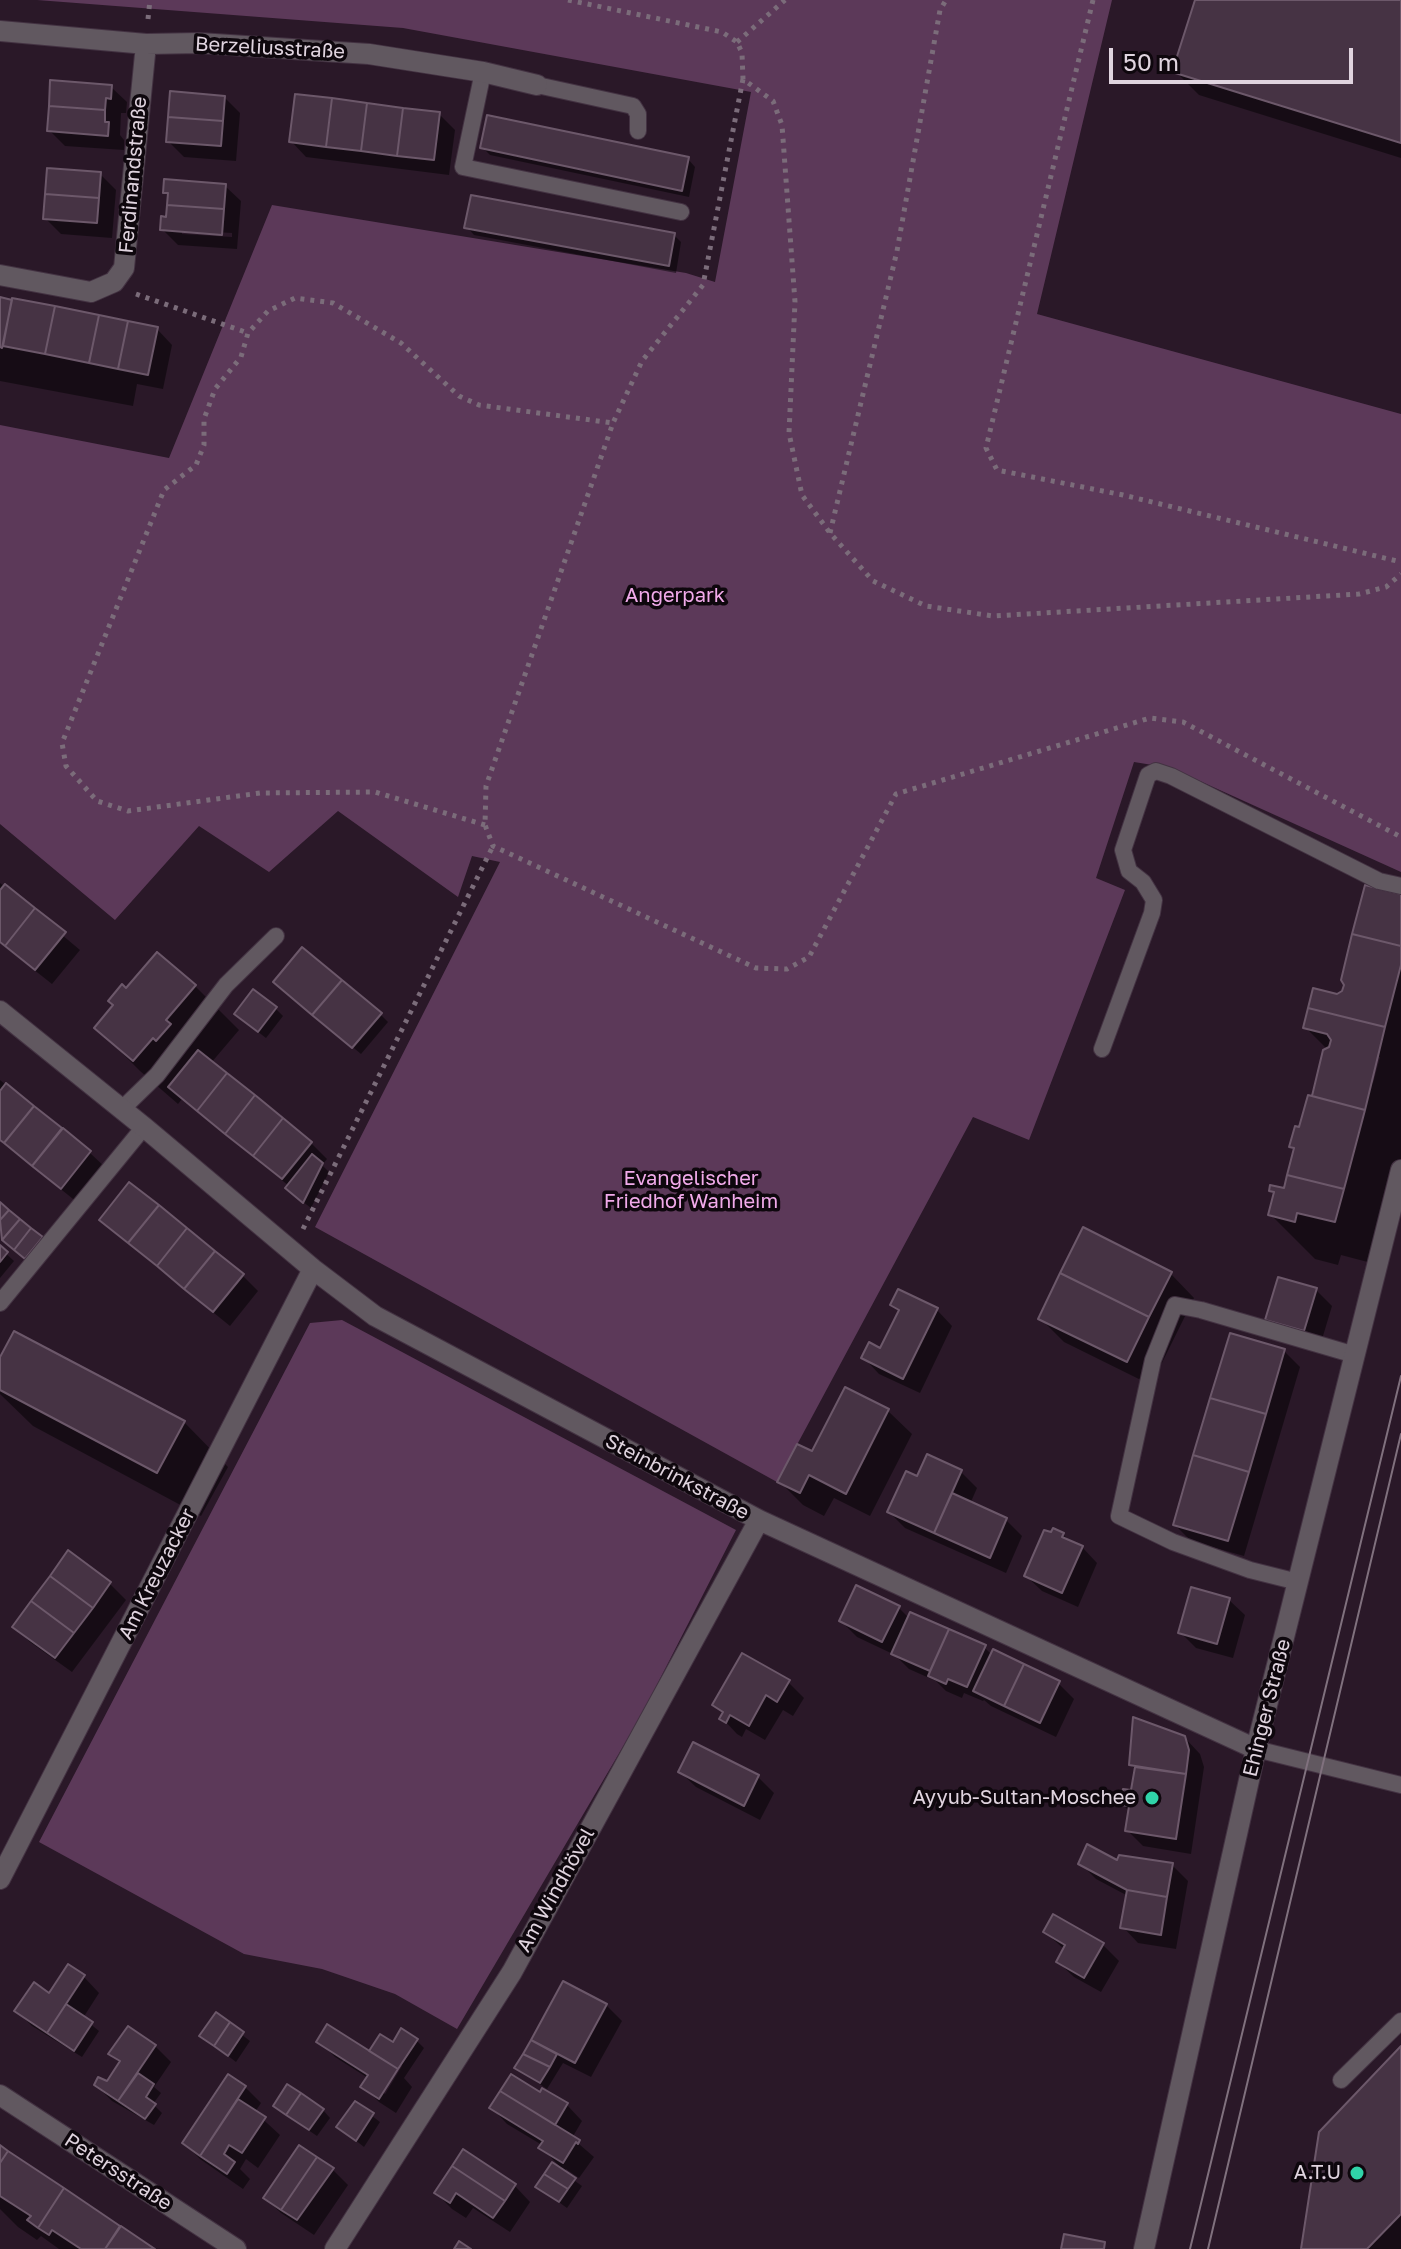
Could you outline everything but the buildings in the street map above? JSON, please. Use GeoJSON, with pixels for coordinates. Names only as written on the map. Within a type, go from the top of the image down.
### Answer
{"type":"FeatureCollection","features":[{"type":"Feature","properties":{"kind":"street","name":"Berzeliusstraße"},"geometry":{"type":"LineString","coordinates":[[0,31],[146,44],[199,43],[369,54],[483,72],[537,85]]}},
{"type":"Feature","properties":{"kind":"street","name":"Ferdinandstraße"},"geometry":{"type":"LineString","coordinates":[[0,275],[91,292],[114,282],[124,268],[146,44]]}},
{"type":"Feature","properties":{"kind":"street","name":"Steinbrinkstraße"},"geometry":{"type":"LineString","coordinates":[[0,1011],[292,1252],[375,1316],[759,1520],[1256,1749]]}},
{"type":"Feature","properties":{"kind":"street","name":"Ehinger Straße"},"geometry":{"type":"LineString","coordinates":[[1144,2249],[1256,1749],[1401,1170]]}},
{"type":"Feature","properties":{"kind":"street","name":"Am Kreuzacker"},"geometry":{"type":"LineString","coordinates":[[0,1879],[313,1269]]}},
{"type":"Feature","properties":{"kind":"street","name":"Am Windhövel"},"geometry":{"type":"LineString","coordinates":[[335,2249],[512,1972],[759,1520]]}},
{"type":"Feature","properties":{"kind":"street","name":"Petersstraße"},"geometry":{"type":"LineString","coordinates":[[0,2095],[236,2249]]}},
{"type":"Feature","properties":{"kind":"lane"},"geometry":{"type":"LineString","coordinates":[[483,72],[463,167],[681,212]]}},
{"type":"Feature","properties":{"kind":"lane"},"geometry":{"type":"LineString","coordinates":[[537,85],[633,106],[638,114],[638,131]]}},
{"type":"Feature","properties":{"kind":"lane"},"geometry":{"type":"LineString","coordinates":[[1102,1049],[1152,913],[1154,900],[1143,882],[1129,871],[1123,850],[1148,775],[1156,771],[1171,776],[1379,881],[1401,886]]}},
{"type":"Feature","properties":{"kind":"lane"},"geometry":{"type":"LineString","coordinates":[[122,1109],[157,1075],[226,985],[276,936]]}},
{"type":"Feature","properties":{"kind":"lane"},"geometry":{"type":"LineString","coordinates":[[0,1303],[144,1127]]}},
{"type":"Feature","properties":{"kind":"lane"},"geometry":{"type":"LineString","coordinates":[[1298,1582],[1250,1570],[1173,1542],[1119,1516],[1150,1375],[1175,1305],[1355,1355]]}},
{"type":"Feature","properties":{"kind":"lane"},"geometry":{"type":"LineString","coordinates":[[1256,1749],[1401,1785]]}},
{"type":"Feature","properties":{"kind":"lane"},"geometry":{"type":"LineString","coordinates":[[1341,2080],[1401,2021]]}},
{"type":"Feature","properties":{"kind":"path"},"geometry":{"type":"LineString","coordinates":[[149,17],[150,0]]}},
{"type":"Feature","properties":{"kind":"path"},"geometry":{"type":"LineString","coordinates":[[568,0],[722,32],[737,42],[742,53],[743,79],[703,285],[642,361],[613,423],[486,786],[485,825],[493,846],[756,968],[787,969],[809,957],[896,794],[1150,718],[1183,722],[1401,837]]}},
{"type":"Feature","properties":{"kind":"path"},"geometry":{"type":"LineString","coordinates":[[737,42],[785,0]]}},
{"type":"Feature","properties":{"kind":"path"},"geometry":{"type":"LineString","coordinates":[[830,533],[897,251],[940,10],[946,0]]}},
{"type":"Feature","properties":{"kind":"path"},"geometry":{"type":"LineString","coordinates":[[1093,0],[986,448],[997,470],[1123,495],[1401,562]]}},
{"type":"Feature","properties":{"kind":"path"},"geometry":{"type":"LineString","coordinates":[[743,79],[773,101],[782,125],[795,302],[789,433],[802,495],[830,533],[873,581],[926,606],[993,616],[1359,594],[1386,587],[1401,574]]}},
{"type":"Feature","properties":{"kind":"path"},"geometry":{"type":"LineString","coordinates":[[114,282],[143,298],[248,333]]}},
{"type":"Feature","properties":{"kind":"path"},"geometry":{"type":"LineString","coordinates":[[485,825],[375,792],[260,793],[128,811],[97,801],[66,766],[62,743],[164,490],[196,465],[204,445],[204,419],[215,389],[241,357],[248,333],[268,311],[295,298],[333,303],[401,343],[459,396],[479,405],[613,423]]}},
{"type":"Feature","properties":{"kind":"path"},"geometry":{"type":"LineString","coordinates":[[292,1252],[493,846]]}},
{"type":"Feature","properties":{"kind":"green space","name":"Angerpark"},"geometry":{"type":"Polygon","coordinates":[[[37,0],[1112,0],[1037,314],[1401,414],[1401,872],[1171,768],[1134,762],[1096,878],[1125,890],[1029,1140],[973,1117],[777,1482],[315,1227],[500,862],[472,856],[458,897],[338,811],[269,872],[199,826],[115,920],[0,824],[0,425],[169,458],[272,205],[686,273],[715,282],[751,92],[403,28],[37,0]]]}},
{"type":"Feature","properties":{"kind":"green space"},"geometry":{"type":"Polygon","coordinates":[[[342,1320],[736,1530],[641,1716],[457,2029],[395,1994],[322,1969],[244,1954],[39,1842],[310,1323],[342,1320]]]}},
{"type":"Feature","properties":{"kind":"tram line"},"geometry":{"type":"LineString","coordinates":[[1190,2249],[1401,1376]]}},
{"type":"Feature","properties":{"kind":"tram line"},"geometry":{"type":"LineString","coordinates":[[1208,2249],[1401,1434]]}},
{"type":"Feature","properties":{"kind":"place","name":"Ayyub-Sultan-Moschee"},"geometry":{"type":"Point","coordinates":[1152,1798]}},
{"type":"Feature","properties":{"kind":"place","name":"A.T.U"},"geometry":{"type":"Point","coordinates":[1357,2173]}},
{"type":"Feature","properties":{"kind":"park label","name":"Evangelischer Friedhof Wanheim"},"geometry":{"type":"Point","coordinates":[691,1190]}}]}
